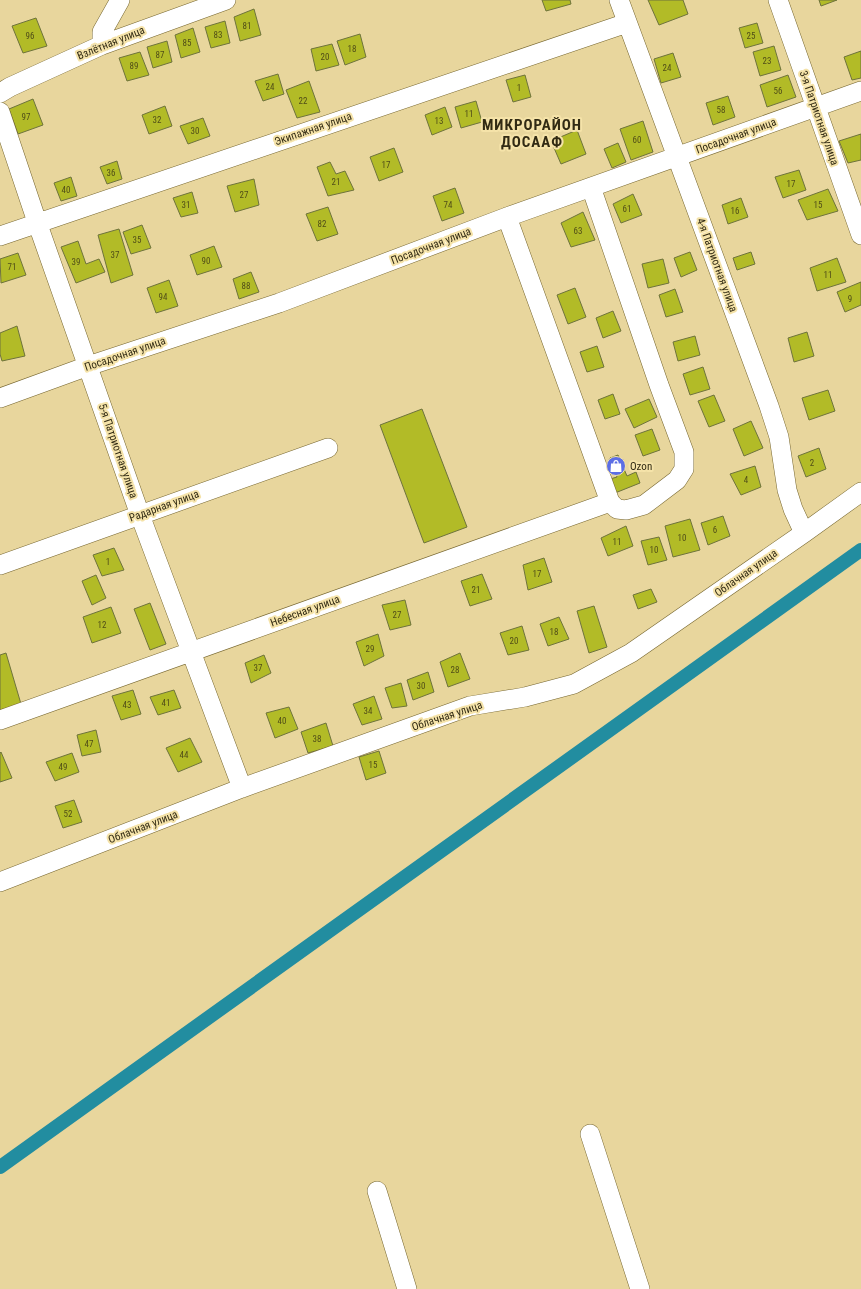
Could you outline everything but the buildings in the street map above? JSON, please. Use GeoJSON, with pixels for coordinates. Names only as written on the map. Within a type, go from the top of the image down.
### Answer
{"type":"FeatureCollection","features":[{"type":"Feature","properties":{"kind":"street"},"geometry":{"type":"LineString","coordinates":[[102,45],[102,32],[120,0]]}},
{"type":"Feature","properties":{"kind":"street","name":"Взлётная улица"},"geometry":{"type":"LineString","coordinates":[[0,93],[102,45],[226,0]]}},
{"type":"Feature","properties":{"kind":"street","name":"4-я Патриотная улица"},"geometry":{"type":"LineString","coordinates":[[619,0],[775,424],[779,437],[787,490],[793,509],[804,533]]}},
{"type":"Feature","properties":{"kind":"street","name":"3-я Патриотная улица"},"geometry":{"type":"LineString","coordinates":[[778,0],[861,235]]}},
{"type":"Feature","properties":{"kind":"street","name":"Экипажная улица"},"geometry":{"type":"LineString","coordinates":[[0,236],[37,222],[627,23]]}},
{"type":"Feature","properties":{"kind":"street","name":"Посадочная улица"},"geometry":{"type":"LineString","coordinates":[[0,398],[88,366],[279,303],[507,217],[861,91]]}},
{"type":"Feature","properties":{"kind":"street","name":"5-я Патриотная улица"},"geometry":{"type":"LineString","coordinates":[[0,112],[140,515],[242,788]]}},
{"type":"Feature","properties":{"kind":"street"},"geometry":{"type":"LineString","coordinates":[[507,217],[610,502],[617,509],[626,510],[644,505],[677,480],[684,469],[684,452],[659,385],[591,187]]}},
{"type":"Feature","properties":{"kind":"street","name":"Радарная улица"},"geometry":{"type":"LineString","coordinates":[[0,565],[328,448]]}},
{"type":"Feature","properties":{"kind":"street","name":"Облачная улица"},"geometry":{"type":"LineString","coordinates":[[0,882],[242,788],[470,706],[525,697],[574,684],[631,653],[861,492]]}},
{"type":"Feature","properties":{"kind":"street","name":"Небесная улица"},"geometry":{"type":"LineString","coordinates":[[0,720],[610,502]]}},
{"type":"Feature","properties":{"kind":"street"},"geometry":{"type":"LineString","coordinates":[[590,1134],[640,1289]]}},
{"type":"Feature","properties":{"kind":"street"},"geometry":{"type":"LineString","coordinates":[[377,1191],[407,1289]]}},
{"type":"Feature","properties":{"kind":"waterway"},"geometry":{"type":"LineString","coordinates":[[0,1167],[861,550]]}},
{"type":"Feature","properties":{"kind":"place","name":"Ozon"},"geometry":{"type":"Point","coordinates":[616,466]}},
{"type":"Feature","properties":{"kind":"district","name":"МИКРОРАЙОН ДОСААФ"},"geometry":{"type":"Point","coordinates":[532,134]}}]}
